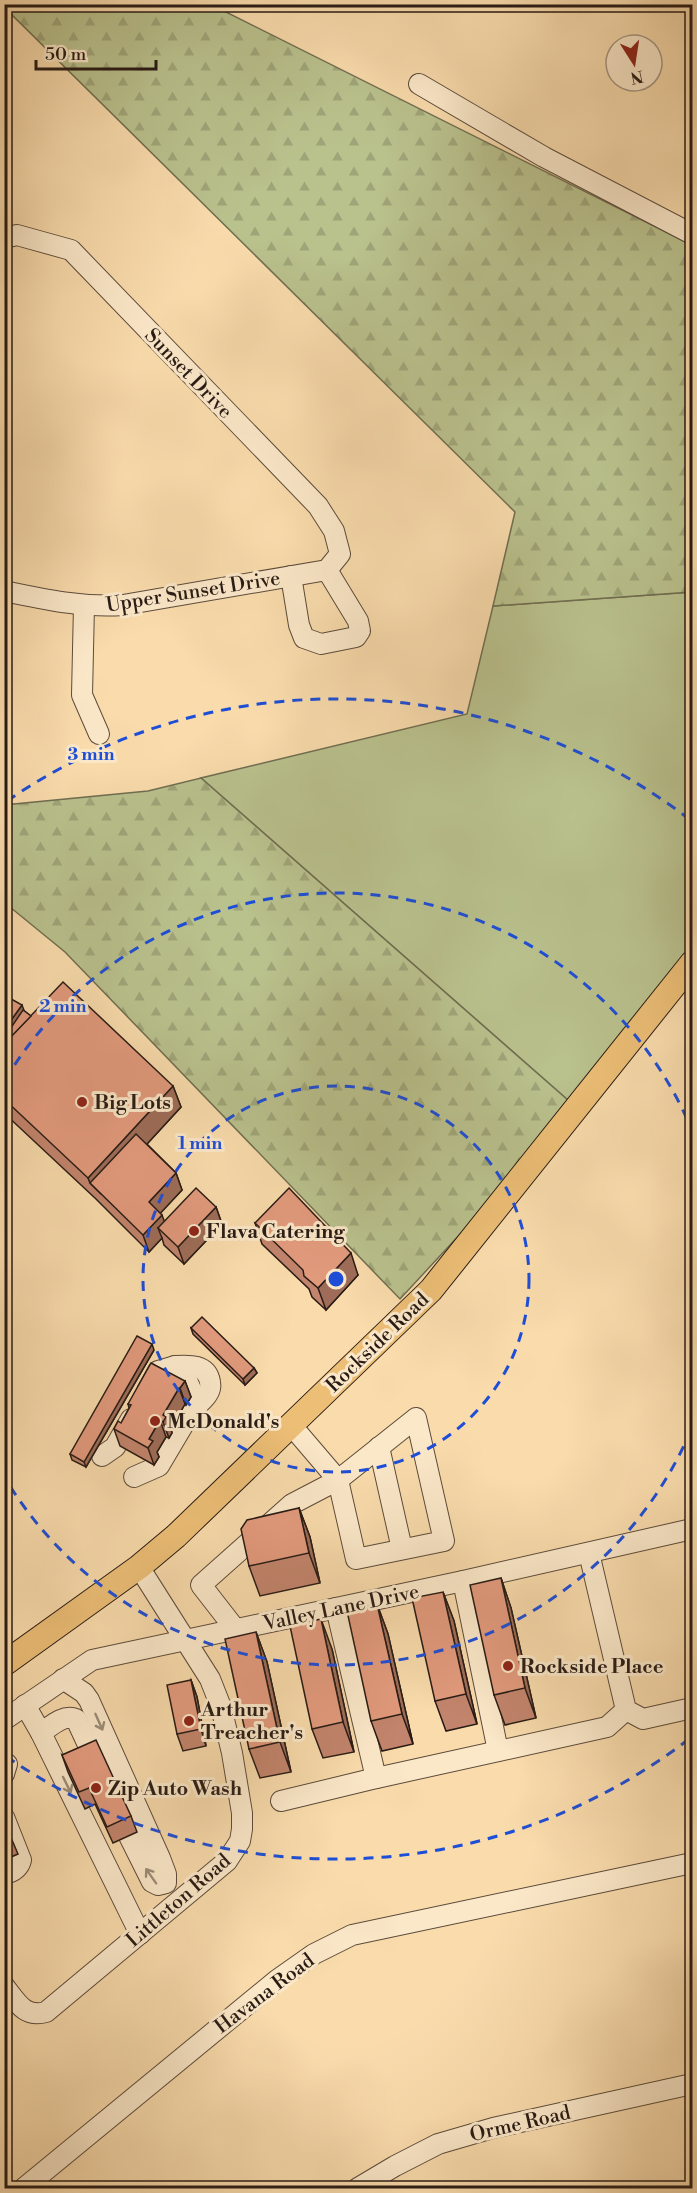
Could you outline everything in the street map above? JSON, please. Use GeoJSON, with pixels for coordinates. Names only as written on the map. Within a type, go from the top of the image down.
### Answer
{"type":"FeatureCollection","features":[{"type":"Feature","properties":{"kind":"main road","name":"Rockside Road"},"geometry":{"type":"LineString","coordinates":[[4,1664],[139,1567],[176,1536],[431,1290],[693,963]]}},
{"type":"Feature","properties":{"kind":"street"},"geometry":{"type":"LineString","coordinates":[[419,84],[544,157],[693,234]]}},
{"type":"Feature","properties":{"kind":"street","name":"Sunset Drive"},"geometry":{"type":"LineString","coordinates":[[4,238],[17,235],[71,250],[318,506],[334,531],[334,562],[358,621],[360,631],[356,637],[321,644],[304,638],[299,625],[291,576]]}},
{"type":"Feature","properties":{"kind":"street","name":"Upper Sunset Drive"},"geometry":{"type":"LineString","coordinates":[[4,591],[99,607],[123,605],[291,576],[334,562]]}},
{"type":"Feature","properties":{"kind":"street"},"geometry":{"type":"LineString","coordinates":[[84,605],[82,695],[99,734]]}},
{"type":"Feature","properties":{"kind":"street"},"geometry":{"type":"LineString","coordinates":[[102,1456],[116,1447],[158,1371],[175,1366],[183,1371],[193,1394],[190,1412],[159,1466],[134,1477]]}},
{"type":"Feature","properties":{"kind":"street"},"geometry":{"type":"LineString","coordinates":[[236,1630],[201,1585],[292,1504],[338,1480],[416,1418],[444,1541],[356,1559],[338,1480],[291,1425]]}},
{"type":"Feature","properties":{"kind":"street"},"geometry":{"type":"LineString","coordinates":[[379,1447],[402,1549]]}},
{"type":"Feature","properties":{"kind":"street","name":"Valley Lane Drive"},"geometry":{"type":"LineString","coordinates":[[4,1720],[92,1660],[463,1581],[693,1529]]}},
{"type":"Feature","properties":{"kind":"street"},"geometry":{"type":"LineString","coordinates":[[589,1553],[626,1710],[643,1719],[693,1708]]}},
{"type":"Feature","properties":{"kind":"street","name":"Littleton Road"},"geometry":{"type":"LineString","coordinates":[[4,1986],[29,2013],[46,2012],[227,1861],[240,1841],[242,1829],[232,1753],[221,1707],[210,1679],[139,1567]]}},
{"type":"Feature","properties":{"kind":"street"},"geometry":{"type":"LineString","coordinates":[[463,1581],[498,1751]]}},
{"type":"Feature","properties":{"kind":"street"},"geometry":{"type":"LineString","coordinates":[[336,1608],[376,1778]]}},
{"type":"Feature","properties":{"kind":"street"},"geometry":{"type":"LineString","coordinates":[[63,1679],[84,1693],[89,1700],[160,1858],[166,1874],[166,1883],[158,1885],[152,1882],[129,1836]]}},
{"type":"Feature","properties":{"kind":"street"},"geometry":{"type":"LineString","coordinates":[[25,1705],[140,1934]]}},
{"type":"Feature","properties":{"kind":"street"},"geometry":{"type":"LineString","coordinates":[[281,1801],[607,1727],[626,1710]]}},
{"type":"Feature","properties":{"kind":"street"},"geometry":{"type":"LineString","coordinates":[[41,1733],[58,1720],[71,1717],[76,1719],[95,1760]]}},
{"type":"Feature","properties":{"kind":"street"},"geometry":{"type":"LineString","coordinates":[[4,1817],[21,1860],[19,1866],[10,1873],[4,1874]]}},
{"type":"Feature","properties":{"kind":"street","name":"Havana Road"},"geometry":{"type":"LineString","coordinates":[[24,2188],[277,1980],[314,1954],[352,1935],[693,1863]]}},
{"type":"Feature","properties":{"kind":"street","name":"Orme Road"},"geometry":{"type":"LineString","coordinates":[[358,2188],[438,2144],[493,2128],[693,2084]]}},
{"type":"Feature","properties":{"kind":"green space"},"geometry":{"type":"Polygon","coordinates":[[[4,5],[212,5],[692,245],[692,592],[493,606],[515,512],[4,5]]]}},
{"type":"Feature","properties":{"kind":"green space"},"geometry":{"type":"Polygon","coordinates":[[[692,592],[692,963],[577,1108],[201,778],[467,714],[493,606],[692,592]]]}},
{"type":"Feature","properties":{"kind":"green space"},"geometry":{"type":"Polygon","coordinates":[[[201,778],[577,1108],[400,1299],[65,952],[5,903],[4,805],[148,791],[201,778]]]}},
{"type":"Feature","properties":{"kind":"building"},"geometry":{"type":"Polygon","coordinates":[[[63,982],[173,1086],[88,1178],[4,1099],[4,1044],[63,982]]]}},
{"type":"Feature","properties":{"kind":"building"},"geometry":{"type":"Polygon","coordinates":[[[4,995],[22,1005],[4,1030],[4,995]]]}},
{"type":"Feature","properties":{"kind":"building"},"geometry":{"type":"Polygon","coordinates":[[[23,1010],[31,1016],[4,1044],[4,1038],[23,1010]]]}},
{"type":"Feature","properties":{"kind":"building"},"geometry":{"type":"Polygon","coordinates":[[[136,1134],[176,1173],[149,1202],[162,1215],[143,1235],[90,1183],[136,1134]]]}},
{"type":"Feature","properties":{"kind":"building"},"geometry":{"type":"Polygon","coordinates":[[[196,1188],[216,1207],[178,1247],[158,1228],[196,1188]]]}},
{"type":"Feature","properties":{"kind":"building"},"geometry":{"type":"Polygon","coordinates":[[[289,1188],[351,1253],[318,1288],[255,1223],[289,1188]]]}},
{"type":"Feature","properties":{"kind":"building"},"geometry":{"type":"Polygon","coordinates":[[[202,1317],[254,1368],[243,1379],[191,1328],[202,1317]]]}},
{"type":"Feature","properties":{"kind":"building"},"geometry":{"type":"Polygon","coordinates":[[[137,1336],[152,1344],[84,1462],[70,1454],[137,1336]]]}},
{"type":"Feature","properties":{"kind":"building"},"geometry":{"type":"Polygon","coordinates":[[[151,1363],[185,1381],[163,1415],[166,1417],[163,1422],[160,1420],[149,1439],[153,1441],[148,1448],[114,1429],[118,1421],[121,1423],[131,1405],[128,1404],[151,1363]]]}},
{"type":"Feature","properties":{"kind":"building"},"geometry":{"type":"Polygon","coordinates":[[[299,1508],[309,1553],[249,1566],[241,1529],[247,1520],[299,1508]]]}},
{"type":"Feature","properties":{"kind":"building","name":"Rockside Place"},"geometry":{"type":"Polygon","coordinates":[[[501,1578],[525,1688],[494,1695],[470,1585],[501,1578]]]}},
{"type":"Feature","properties":{"kind":"building","name":"Rockside Place"},"geometry":{"type":"Polygon","coordinates":[[[443,1592],[466,1694],[435,1701],[412,1598],[443,1592]]]}},
{"type":"Feature","properties":{"kind":"building"},"geometry":{"type":"Polygon","coordinates":[[[377,1604],[402,1714],[371,1721],[347,1611],[377,1604]]]}},
{"type":"Feature","properties":{"kind":"building"},"geometry":{"type":"Polygon","coordinates":[[[321,1619],[343,1722],[312,1729],[290,1626],[321,1619]]]}},
{"type":"Feature","properties":{"kind":"building"},"geometry":{"type":"Polygon","coordinates":[[[256,1632],[280,1742],[249,1749],[225,1639],[256,1632]]]}},
{"type":"Feature","properties":{"kind":"building"},"geometry":{"type":"Polygon","coordinates":[[[191,1680],[201,1729],[177,1734],[167,1685],[191,1680]]]}},
{"type":"Feature","properties":{"kind":"building","name":"Zip Auto Wash"},"geometry":{"type":"Polygon","coordinates":[[[96,1740],[131,1816],[107,1827],[89,1788],[79,1792],[62,1755],[96,1740]]]}},
{"type":"Feature","properties":{"kind":"building"},"geometry":{"type":"Polygon","coordinates":[[[4,1821],[10,1833],[4,1835],[4,1821]]]}},
{"type":"Feature","properties":{"kind":"place","name":"Big Lots"},"geometry":{"type":"Point","coordinates":[82,1102]}},
{"type":"Feature","properties":{"kind":"place","name":"Flava Catering"},"geometry":{"type":"Point","coordinates":[194,1231]}},
{"type":"Feature","properties":{"kind":"place","name":"McDonald's"},"geometry":{"type":"Point","coordinates":[155,1421]}},
{"type":"Feature","properties":{"kind":"place","name":"Rockside Place"},"geometry":{"type":"Point","coordinates":[508,1666]}},
{"type":"Feature","properties":{"kind":"place","name":"Arthur Treacher's"},"geometry":{"type":"Point","coordinates":[189,1721]}},
{"type":"Feature","properties":{"kind":"place","name":"Zip Auto Wash"},"geometry":{"type":"Point","coordinates":[96,1788]}}]}
